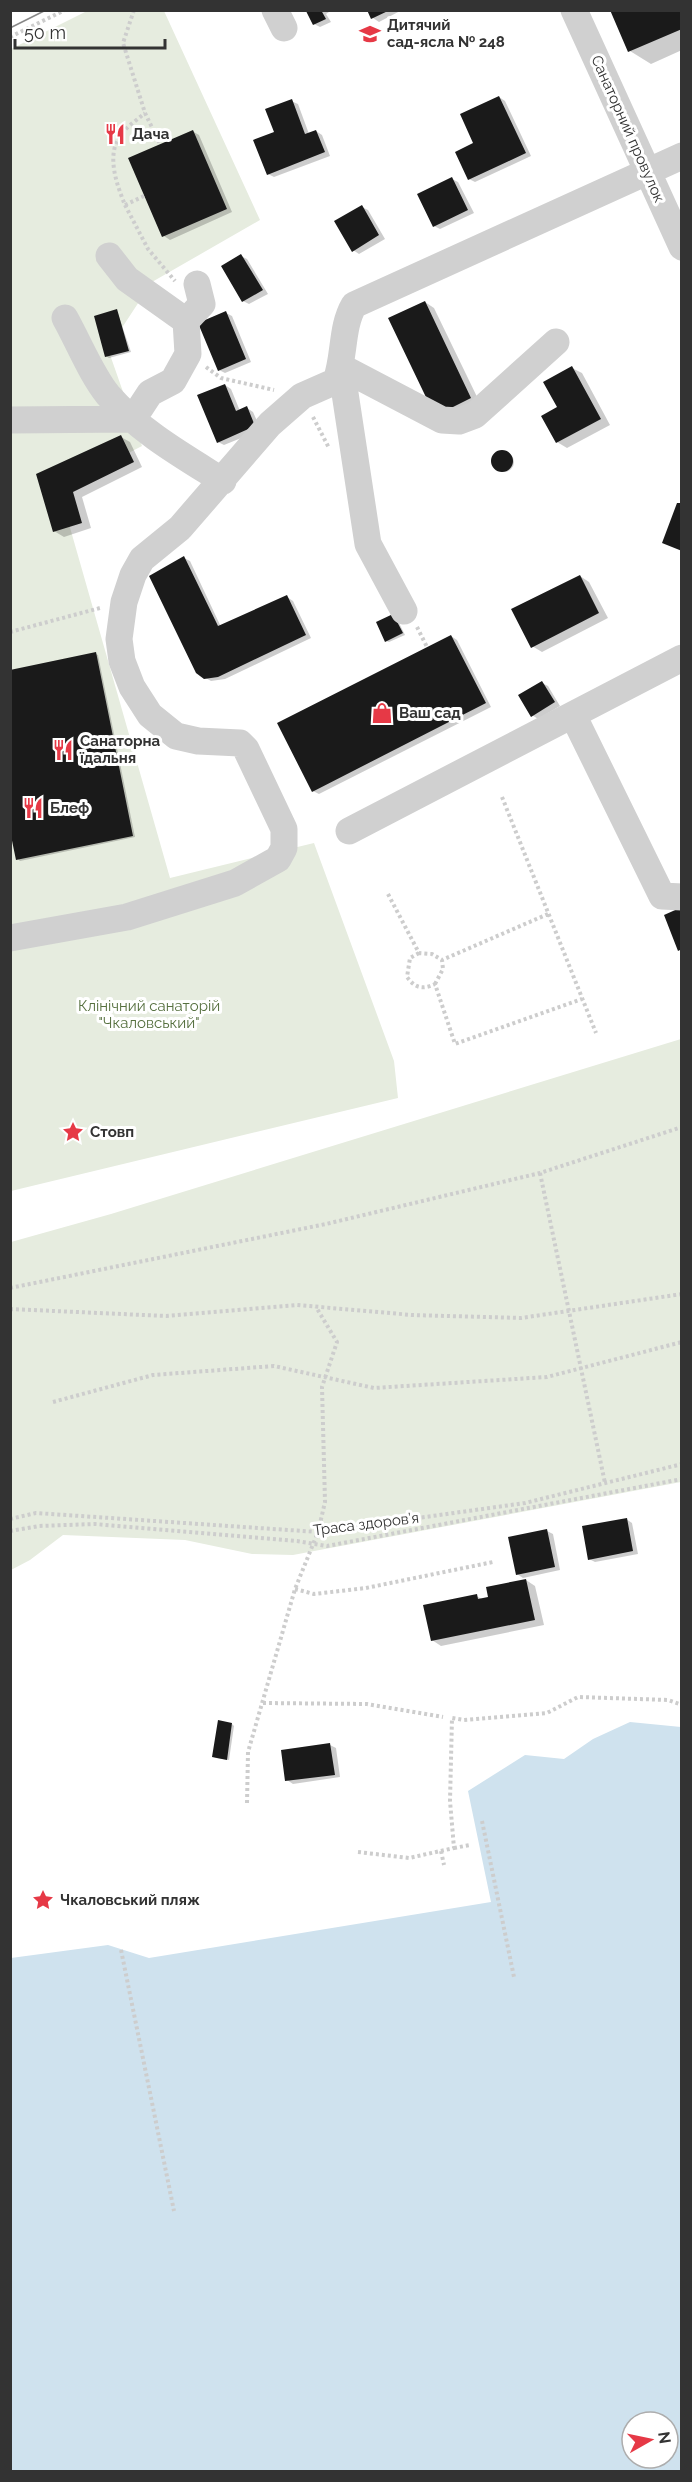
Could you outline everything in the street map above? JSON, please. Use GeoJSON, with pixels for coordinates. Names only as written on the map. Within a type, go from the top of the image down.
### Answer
{"type":"FeatureCollection","features":[{"type":"Feature","properties":{"kind":"street","name":"Санаторний провулок"},"geometry":{"type":"LineString","coordinates":[[574,10],[681,247]]}},
{"type":"Feature","properties":{"kind":"street"},"geometry":{"type":"LineString","coordinates":[[10,938],[127,917],[235,883],[278,859],[284,848],[284,829],[246,749],[240,743],[176,736],[150,715],[132,687],[122,661],[119,639],[124,602],[133,575],[142,559],[180,528],[270,424],[302,396],[336,381],[346,340],[346,319],[354,305],[681,156]]}},
{"type":"Feature","properties":{"kind":"street"},"geometry":{"type":"LineString","coordinates":[[109,256],[128,279],[186,321]]}},
{"type":"Feature","properties":{"kind":"street"},"geometry":{"type":"LineString","coordinates":[[133,419],[150,393],[173,381],[188,354],[186,321],[202,304],[197,284]]}},
{"type":"Feature","properties":{"kind":"street"},"geometry":{"type":"LineString","coordinates":[[65,318],[107,394],[133,419],[174,451],[222,481]]}},
{"type":"Feature","properties":{"kind":"street"},"geometry":{"type":"LineString","coordinates":[[341,367],[442,420],[459,421],[475,415],[556,342]]}},
{"type":"Feature","properties":{"kind":"street"},"geometry":{"type":"LineString","coordinates":[[341,367],[369,544],[408,614]]}},
{"type":"Feature","properties":{"kind":"street"},"geometry":{"type":"LineString","coordinates":[[10,420],[133,419]]}},
{"type":"Feature","properties":{"kind":"street"},"geometry":{"type":"LineString","coordinates":[[349,831],[681,658]]}},
{"type":"Feature","properties":{"kind":"street"},"geometry":{"type":"LineString","coordinates":[[573,715],[662,896],[681,897]]}},
{"type":"Feature","properties":{"kind":"path"},"geometry":{"type":"LineString","coordinates":[[10,37],[65,10]]}},
{"type":"Feature","properties":{"kind":"path"},"geometry":{"type":"LineString","coordinates":[[134,10],[123,43],[145,113],[160,144]]}},
{"type":"Feature","properties":{"kind":"path"},"geometry":{"type":"LineString","coordinates":[[145,113],[119,136],[113,162],[116,184],[148,249],[182,288],[186,321]]}},
{"type":"Feature","properties":{"kind":"path"},"geometry":{"type":"LineString","coordinates":[[125,205],[144,196]]}},
{"type":"Feature","properties":{"kind":"path"},"geometry":{"type":"LineString","coordinates":[[188,354],[221,378],[302,396],[331,452]]}},
{"type":"Feature","properties":{"kind":"path"},"geometry":{"type":"LineString","coordinates":[[10,632],[124,602]]}},
{"type":"Feature","properties":{"kind":"path"},"geometry":{"type":"LineString","coordinates":[[408,614],[427,647]]}},
{"type":"Feature","properties":{"kind":"path"},"geometry":{"type":"LineString","coordinates":[[502,797],[597,1033]]}},
{"type":"Feature","properties":{"kind":"path"},"geometry":{"type":"LineString","coordinates":[[388,894],[419,953]]}},
{"type":"Feature","properties":{"kind":"path"},"geometry":{"type":"LineString","coordinates":[[442,960],[548,914]]}},
{"type":"Feature","properties":{"kind":"path"},"geometry":{"type":"LineString","coordinates":[[419,953],[432,954],[442,960],[443,969],[435,984],[425,988],[413,985],[407,977],[410,958],[419,953]]}},
{"type":"Feature","properties":{"kind":"path"},"geometry":{"type":"LineString","coordinates":[[435,984],[455,1044],[582,999]]}},
{"type":"Feature","properties":{"kind":"path"},"geometry":{"type":"LineString","coordinates":[[10,1288],[326,1224],[540,1173],[681,1127]]}},
{"type":"Feature","properties":{"kind":"path"},"geometry":{"type":"LineString","coordinates":[[540,1173],[605,1484]]}},
{"type":"Feature","properties":{"kind":"path"},"geometry":{"type":"LineString","coordinates":[[10,1309],[166,1316],[297,1305],[412,1315],[521,1318],[681,1294]]}},
{"type":"Feature","properties":{"kind":"path"},"geometry":{"type":"LineString","coordinates":[[247,1803],[248,1752],[295,1589],[318,1532],[324,1502],[322,1387],[337,1342],[316,1307]]}},
{"type":"Feature","properties":{"kind":"path"},"geometry":{"type":"LineString","coordinates":[[53,1402],[153,1375],[274,1366],[374,1388],[547,1377],[681,1342]]}},
{"type":"Feature","properties":{"kind":"path","name":"Траса здоров’я"},"geometry":{"type":"LineString","coordinates":[[10,1519],[36,1513],[318,1532],[525,1503],[681,1464]]}},
{"type":"Feature","properties":{"kind":"path"},"geometry":{"type":"LineString","coordinates":[[10,1531],[39,1526],[95,1524],[327,1546],[681,1479]]}},
{"type":"Feature","properties":{"kind":"path"},"geometry":{"type":"LineString","coordinates":[[295,1589],[314,1594],[366,1588],[493,1562]]}},
{"type":"Feature","properties":{"kind":"path"},"geometry":{"type":"LineString","coordinates":[[454,1848],[450,1801],[452,1718],[464,1720],[547,1713],[578,1696],[668,1700],[681,1705]]}},
{"type":"Feature","properties":{"kind":"path"},"geometry":{"type":"LineString","coordinates":[[263,1703],[367,1704],[443,1717]]}},
{"type":"Feature","properties":{"kind":"path"},"geometry":{"type":"LineString","coordinates":[[482,1821],[514,1977]]}},
{"type":"Feature","properties":{"kind":"path"},"geometry":{"type":"LineString","coordinates":[[358,1852],[409,1858],[470,1845]]}},
{"type":"Feature","properties":{"kind":"path"},"geometry":{"type":"LineString","coordinates":[[441,1851],[444,1865]]}},
{"type":"Feature","properties":{"kind":"path"},"geometry":{"type":"LineString","coordinates":[[121,1950],[174,2211]]}},
{"type":"Feature","properties":{"kind":"green space","name":"Клінічний санаторій \"Чкаловський\""},"geometry":{"type":"Polygon","coordinates":[[[87,11],[164,11],[260,220],[152,282],[108,349],[142,446],[59,489],[170,878],[314,843],[394,1061],[398,1098],[11,1191],[11,49],[87,11]]]}},
{"type":"Feature","properties":{"kind":"green space"},"geometry":{"type":"Polygon","coordinates":[[[681,1039],[681,1482],[293,1555],[252,1554],[185,1540],[63,1535],[30,1560],[11,1570],[11,1242],[111,1214],[681,1039]]]}},
{"type":"Feature","properties":{"kind":"water"},"geometry":{"type":"Polygon","coordinates":[[[630,1722],[681,1727],[681,2471],[11,2471],[11,1958],[108,1945],[149,1958],[491,1902],[468,1791],[525,1755],[564,1759],[593,1739],[630,1722]]]}},
{"type":"Feature","properties":{"kind":"building"},"geometry":{"type":"Polygon","coordinates":[[[321,10],[326,19],[313,25],[306,11],[321,10]]]}},
{"type":"Feature","properties":{"kind":"building"},"geometry":{"type":"Polygon","coordinates":[[[367,10],[390,10],[371,19],[367,10]]]}},
{"type":"Feature","properties":{"kind":"building"},"geometry":{"type":"Polygon","coordinates":[[[610,10],[682,10],[682,29],[628,52],[610,10]]]}},
{"type":"Feature","properties":{"kind":"building"},"geometry":{"type":"Polygon","coordinates":[[[499,96],[526,153],[468,180],[455,152],[473,143],[460,114],[499,96]]]}},
{"type":"Feature","properties":{"kind":"building"},"geometry":{"type":"Polygon","coordinates":[[[292,99],[305,134],[316,130],[325,152],[267,175],[253,140],[274,132],[265,109],[292,99]]]}},
{"type":"Feature","properties":{"kind":"building"},"geometry":{"type":"Polygon","coordinates":[[[193,130],[227,209],[162,237],[128,158],[193,130]]]}},
{"type":"Feature","properties":{"kind":"building"},"geometry":{"type":"Polygon","coordinates":[[[452,177],[468,210],[433,227],[417,194],[452,177]]]}},
{"type":"Feature","properties":{"kind":"building"},"geometry":{"type":"Polygon","coordinates":[[[362,205],[379,235],[352,252],[334,221],[362,205]]]}},
{"type":"Feature","properties":{"kind":"building"},"geometry":{"type":"Polygon","coordinates":[[[241,254],[263,290],[242,302],[221,266],[241,254]]]}},
{"type":"Feature","properties":{"kind":"building"},"geometry":{"type":"Polygon","coordinates":[[[425,301],[471,398],[435,416],[388,318],[425,301]]]}},
{"type":"Feature","properties":{"kind":"building"},"geometry":{"type":"Polygon","coordinates":[[[117,309],[129,351],[105,357],[94,316],[117,309]]]}},
{"type":"Feature","properties":{"kind":"building"},"geometry":{"type":"Polygon","coordinates":[[[226,311],[246,359],[218,371],[198,323],[226,311]]]}},
{"type":"Feature","properties":{"kind":"building"},"geometry":{"type":"Polygon","coordinates":[[[572,366],[601,419],[556,443],[541,416],[557,407],[543,382],[572,366]]]}},
{"type":"Feature","properties":{"kind":"building"},"geometry":{"type":"Polygon","coordinates":[[[225,384],[236,411],[247,406],[255,426],[217,443],[197,395],[225,384]]]}},
{"type":"Feature","properties":{"kind":"building"},"geometry":{"type":"Polygon","coordinates":[[[121,435],[134,462],[73,492],[82,523],[53,532],[36,474],[121,435]]]}},
{"type":"Feature","properties":{"kind":"building"},"geometry":{"type":"Polygon","coordinates":[[[502,450],[510,453],[513,461],[510,469],[502,472],[494,469],[491,461],[494,453],[502,450]]]}},
{"type":"Feature","properties":{"kind":"building"},"geometry":{"type":"Polygon","coordinates":[[[677,503],[682,503],[682,551],[662,543],[677,503]]]}},
{"type":"Feature","properties":{"kind":"building"},"geometry":{"type":"Polygon","coordinates":[[[184,556],[218,626],[287,595],[306,635],[218,677],[204,679],[196,673],[149,576],[184,556]]]}},
{"type":"Feature","properties":{"kind":"building"},"geometry":{"type":"Polygon","coordinates":[[[580,575],[599,613],[531,648],[511,609],[580,575]]]}},
{"type":"Feature","properties":{"kind":"building"},"geometry":{"type":"Polygon","coordinates":[[[393,614],[403,633],[385,642],[376,622],[393,614]]]}},
{"type":"Feature","properties":{"kind":"building","name":"Ваш сад"},"geometry":{"type":"Polygon","coordinates":[[[451,635],[486,703],[312,792],[277,723],[451,635]]]}},
{"type":"Feature","properties":{"kind":"building","name":"Санаторна їдальня"},"geometry":{"type":"Polygon","coordinates":[[[96,652],[133,836],[16,860],[10,831],[10,670],[96,652]]]}},
{"type":"Feature","properties":{"kind":"building"},"geometry":{"type":"Polygon","coordinates":[[[542,681],[555,702],[531,717],[518,695],[542,681]]]}},
{"type":"Feature","properties":{"kind":"building"},"geometry":{"type":"Polygon","coordinates":[[[682,907],[682,949],[678,951],[664,915],[682,907]]]}},
{"type":"Feature","properties":{"kind":"building"},"geometry":{"type":"Polygon","coordinates":[[[627,1518],[633,1551],[588,1560],[582,1526],[627,1518]]]}},
{"type":"Feature","properties":{"kind":"building"},"geometry":{"type":"Polygon","coordinates":[[[547,1529],[555,1567],[516,1575],[508,1537],[547,1529]]]}},
{"type":"Feature","properties":{"kind":"building"},"geometry":{"type":"Polygon","coordinates":[[[526,1579],[535,1620],[431,1641],[423,1605],[477,1594],[478,1599],[488,1597],[486,1587],[526,1579]]]}},
{"type":"Feature","properties":{"kind":"building"},"geometry":{"type":"Polygon","coordinates":[[[218,1720],[232,1723],[227,1760],[212,1757],[218,1720]]]}},
{"type":"Feature","properties":{"kind":"building"},"geometry":{"type":"Polygon","coordinates":[[[330,1743],[335,1775],[285,1781],[281,1750],[330,1743]]]}},
{"type":"Feature","properties":{"kind":"tram line"},"geometry":{"type":"LineString","coordinates":[[10,28],[46,10]]}},
{"type":"Feature","properties":{"kind":"place","name":"Дитячий сад-ясла № 248"},"geometry":{"type":"Point","coordinates":[370,34]}},
{"type":"Feature","properties":{"kind":"place","name":"Дача"},"geometry":{"type":"Point","coordinates":[115,134]}},
{"type":"Feature","properties":{"kind":"place","name":"Ваш сад"},"geometry":{"type":"Point","coordinates":[382,713]}},
{"type":"Feature","properties":{"kind":"place","name":"Санаторна їдальня"},"geometry":{"type":"Point","coordinates":[63,750]}},
{"type":"Feature","properties":{"kind":"place","name":"Блеф"},"geometry":{"type":"Point","coordinates":[33,808]}},
{"type":"Feature","properties":{"kind":"place","name":"Стовп"},"geometry":{"type":"Point","coordinates":[73,1132]}},
{"type":"Feature","properties":{"kind":"place","name":"Чкаловський пляж"},"geometry":{"type":"Point","coordinates":[43,1900]}}]}
